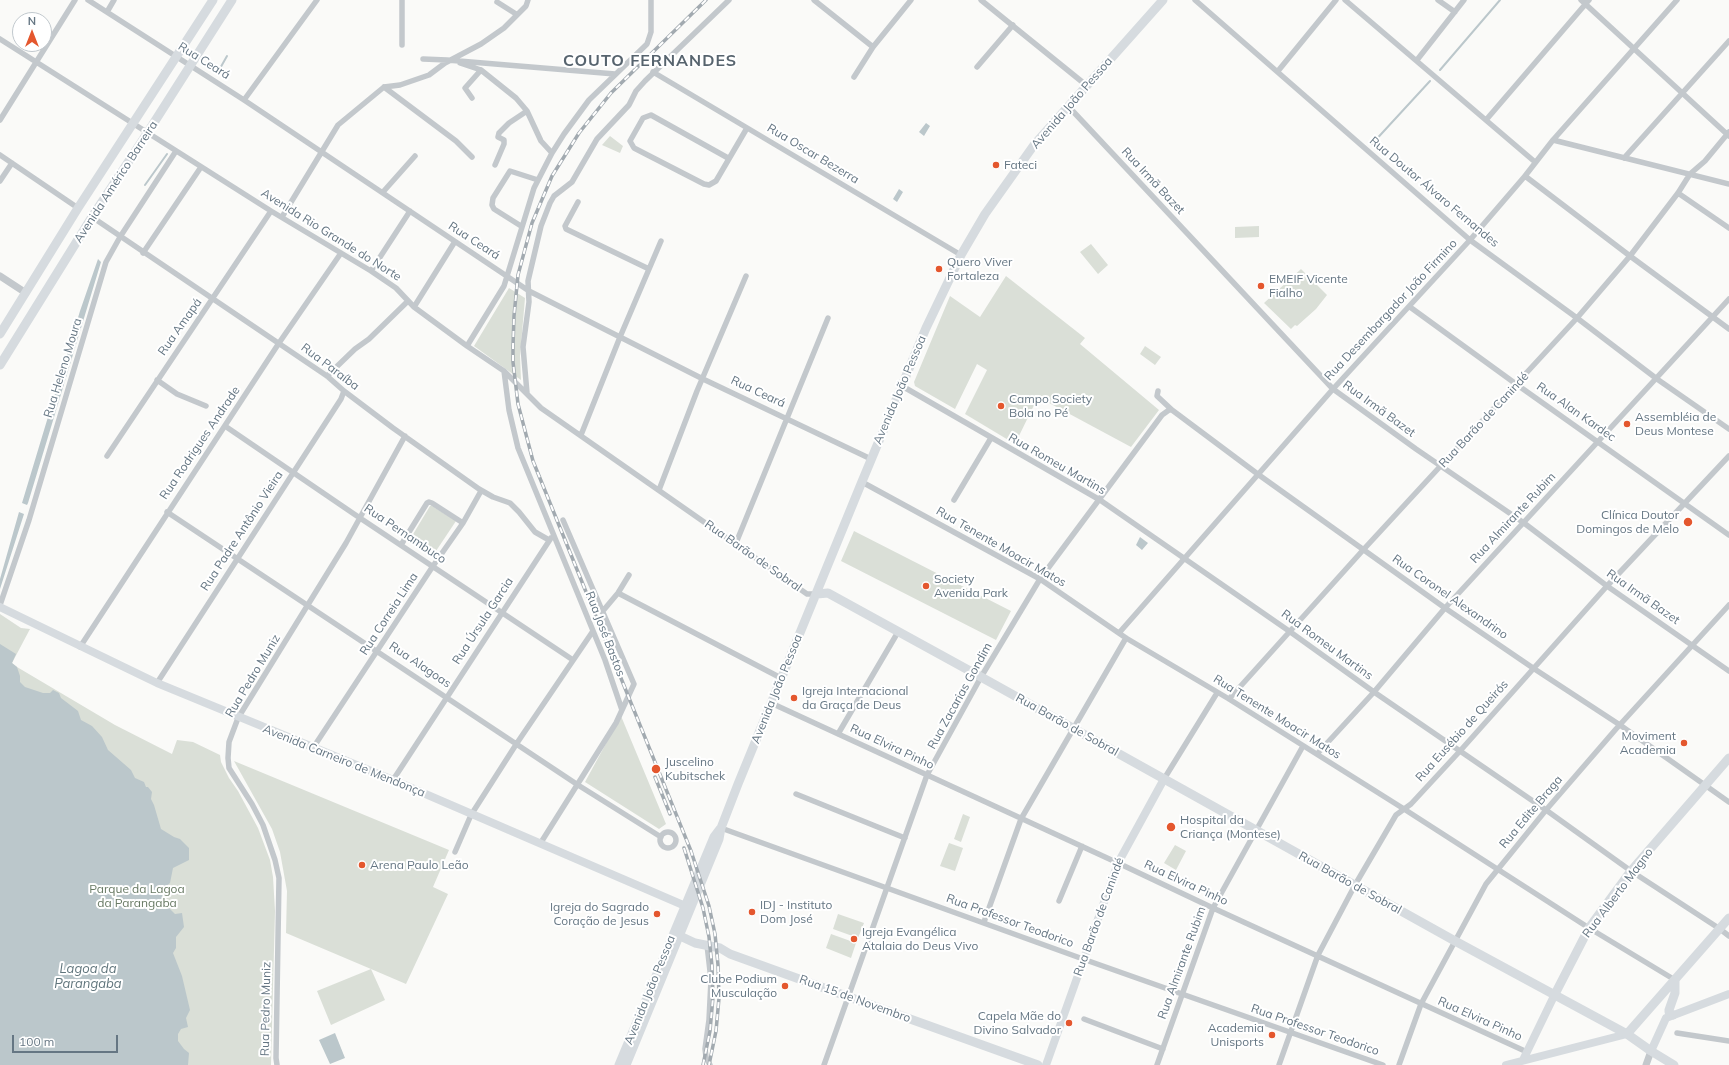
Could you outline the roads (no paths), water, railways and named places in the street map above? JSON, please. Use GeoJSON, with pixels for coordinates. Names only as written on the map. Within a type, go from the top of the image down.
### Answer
{"type":"FeatureCollection","features":[{"type":"Feature","properties":{"kind":"main road","name":"Avenida Américo Barreira"},"geometry":{"type":"LineString","coordinates":[[0,334],[78,208],[213,0]]}},
{"type":"Feature","properties":{"kind":"main road","name":"Avenida Américo Barreira"},"geometry":{"type":"LineString","coordinates":[[0,364],[92,217],[232,0]]}},
{"type":"Feature","properties":{"kind":"main road","name":"Avenida João Pessoa"},"geometry":{"type":"LineString","coordinates":[[620,1065],[719,839],[721,828],[771,703],[926,328],[961,255],[985,214],[1034,145],[1163,0]]}},
{"type":"Feature","properties":{"kind":"main road","name":"Rua Barão de Sobral"},"geometry":{"type":"LineString","coordinates":[[817,594],[828,593],[981,677],[1455,941],[1628,1034],[1651,1051],[1674,1065]]}},
{"type":"Feature","properties":{"kind":"main road","name":"Avenida Carneiro de Mendonça"},"geometry":{"type":"LineString","coordinates":[[0,606],[157,683],[238,718],[393,780],[471,815],[688,907]]}},
{"type":"Feature","properties":{"kind":"main road","name":"Rua Alberto Magno"},"geometry":{"type":"LineString","coordinates":[[1522,1063],[1589,928],[1631,871],[1729,758]]}},
{"type":"Feature","properties":{"kind":"main road","name":"Rua Barão de Canindé"},"geometry":{"type":"LineString","coordinates":[[1046,1065],[1118,863],[1164,779]]}},
{"type":"Feature","properties":{"kind":"main road"},"geometry":{"type":"LineString","coordinates":[[1506,1065],[1522,1063],[1628,1034],[1729,918]]}},
{"type":"Feature","properties":{"kind":"main road","name":"Avenida João Pessoa"},"geometry":{"type":"LineString","coordinates":[[626,1065],[677,933]]}},
{"type":"Feature","properties":{"kind":"main road","name":"Rua 15 de Novembro"},"geometry":{"type":"LineString","coordinates":[[677,933],[695,943],[720,948],[730,954],[1038,1065]]}},
{"type":"Feature","properties":{"kind":"main road"},"geometry":{"type":"LineString","coordinates":[[1651,1051],[1669,1016],[1669,1010],[1675,993],[1675,980]]}},
{"type":"Feature","properties":{"kind":"main road"},"geometry":{"type":"LineString","coordinates":[[1669,1016],[1729,994]]}},
{"type":"Feature","properties":{"kind":"street"},"geometry":{"type":"LineString","coordinates":[[0,120],[75,0]]}},
{"type":"Feature","properties":{"kind":"street","name":"Rua Ceará"},"geometry":{"type":"LineString","coordinates":[[88,0],[176,57],[191,65],[383,192],[454,243],[508,276],[529,292],[703,379],[871,459]]}},
{"type":"Feature","properties":{"kind":"street"},"geometry":{"type":"LineString","coordinates":[[107,12],[114,0]]}},
{"type":"Feature","properties":{"kind":"street"},"geometry":{"type":"LineString","coordinates":[[244,100],[317,0]]}},
{"type":"Feature","properties":{"kind":"street"},"geometry":{"type":"LineString","coordinates":[[402,0],[402,45]]}},
{"type":"Feature","properties":{"kind":"street"},"geometry":{"type":"LineString","coordinates":[[526,6],[528,0]]}},
{"type":"Feature","properties":{"kind":"street"},"geometry":{"type":"LineString","coordinates":[[282,217],[338,125],[384,87],[400,85],[429,75],[450,60],[475,48],[499,32],[516,14],[533,0]]}},
{"type":"Feature","properties":{"kind":"street"},"geometry":{"type":"LineString","coordinates":[[467,346],[504,286],[521,226],[538,180],[552,153],[589,100],[647,44],[650,38],[651,0]]}},
{"type":"Feature","properties":{"kind":"street"},"geometry":{"type":"LineString","coordinates":[[527,393],[523,347],[529,292],[528,281],[541,226],[550,203],[554,196],[572,182],[597,139],[629,105],[636,92],[653,72],[729,0]]}},
{"type":"Feature","properties":{"kind":"street"},"geometry":{"type":"LineString","coordinates":[[814,0],[873,47]]}},
{"type":"Feature","properties":{"kind":"street"},"geometry":{"type":"LineString","coordinates":[[854,77],[873,47],[911,0]]}},
{"type":"Feature","properties":{"kind":"street"},"geometry":{"type":"LineString","coordinates":[[981,0],[1086,85]]}},
{"type":"Feature","properties":{"kind":"street","name":"Rua Doutor Álvaro Fernandes"},"geometry":{"type":"LineString","coordinates":[[1195,0],[1470,240],[1577,318],[1657,379],[1729,430]]}},
{"type":"Feature","properties":{"kind":"street"},"geometry":{"type":"LineString","coordinates":[[1278,71],[1336,0]]}},
{"type":"Feature","properties":{"kind":"street"},"geometry":{"type":"LineString","coordinates":[[1345,0],[1535,162]]}},
{"type":"Feature","properties":{"kind":"street"},"geometry":{"type":"LineString","coordinates":[[1438,0],[1455,12]]}},
{"type":"Feature","properties":{"kind":"street"},"geometry":{"type":"LineString","coordinates":[[1417,60],[1464,0]]}},
{"type":"Feature","properties":{"kind":"street","name":"Rua Desembargador João Firmino"},"geometry":{"type":"LineString","coordinates":[[1119,633],[1333,389],[1470,240],[1525,176],[1553,140],[1677,0]]}},
{"type":"Feature","properties":{"kind":"street"},"geometry":{"type":"LineString","coordinates":[[1486,120],[1585,1],[1728,134]]}},
{"type":"Feature","properties":{"kind":"street"},"geometry":{"type":"LineString","coordinates":[[497,2],[516,14]]}},
{"type":"Feature","properties":{"kind":"street"},"geometry":{"type":"LineString","coordinates":[[976,67],[1013,26]]}},
{"type":"Feature","properties":{"kind":"street","name":"Avenida Rio Grande do Norte"},"geometry":{"type":"LineString","coordinates":[[0,39],[271,211],[371,271],[396,288],[414,307],[504,371],[527,393]]}},
{"type":"Feature","properties":{"kind":"street"},"geometry":{"type":"LineString","coordinates":[[1624,158],[1729,40]]}},
{"type":"Feature","properties":{"kind":"street"},"geometry":{"type":"LineString","coordinates":[[423,59],[615,74]]}},
{"type":"Feature","properties":{"kind":"street"},"geometry":{"type":"LineString","coordinates":[[457,61],[481,70],[507,90],[527,111],[541,141],[552,153]]}},
{"type":"Feature","properties":{"kind":"street"},"geometry":{"type":"LineString","coordinates":[[472,98],[465,88],[481,70]]}},
{"type":"Feature","properties":{"kind":"street","name":"Rua Oscar Bezerra"},"geometry":{"type":"LineString","coordinates":[[653,72],[722,110],[747,128],[961,255]]}},
{"type":"Feature","properties":{"kind":"street"},"geometry":{"type":"LineString","coordinates":[[384,87],[456,141],[472,157]]}},
{"type":"Feature","properties":{"kind":"street","name":"Rua Irmã Bazet"},"geometry":{"type":"LineString","coordinates":[[1068,106],[1333,389],[1524,523],[1607,586],[1693,644],[1729,671]]}},
{"type":"Feature","properties":{"kind":"street"},"geometry":{"type":"LineString","coordinates":[[495,165],[504,144],[504,140],[498,136],[499,133],[509,123],[527,111]]}},
{"type":"Feature","properties":{"kind":"street"},"geometry":{"type":"LineString","coordinates":[[728,158],[651,115],[643,118],[630,141],[634,148],[704,184],[713,184],[747,128]]}},
{"type":"Feature","properties":{"kind":"street","name":"Rua Barão de Canindé"},"geometry":{"type":"LineString","coordinates":[[1229,699],[1289,631],[1577,318],[1630,256],[1678,193],[1690,174],[1705,161],[1728,134]]}},
{"type":"Feature","properties":{"kind":"street"},"geometry":{"type":"LineString","coordinates":[[1553,140],[1729,184]]}},
{"type":"Feature","properties":{"kind":"street","name":"Rua Heleno Moura"},"geometry":{"type":"LineString","coordinates":[[0,606],[29,520],[104,268],[120,237],[176,151]]}},
{"type":"Feature","properties":{"kind":"street"},"geometry":{"type":"LineString","coordinates":[[0,155],[78,208]]}},
{"type":"Feature","properties":{"kind":"street"},"geometry":{"type":"LineString","coordinates":[[383,192],[414,156]]}},
{"type":"Feature","properties":{"kind":"street"},"geometry":{"type":"LineString","coordinates":[[0,181],[12,163]]}},
{"type":"Feature","properties":{"kind":"street"},"geometry":{"type":"LineString","coordinates":[[143,252],[201,167]]}},
{"type":"Feature","properties":{"kind":"street"},"geometry":{"type":"LineString","coordinates":[[521,226],[492,208],[493,198],[510,171],[538,180]]}},
{"type":"Feature","properties":{"kind":"street"},"geometry":{"type":"LineString","coordinates":[[1525,176],[1729,329]]}},
{"type":"Feature","properties":{"kind":"street"},"geometry":{"type":"LineString","coordinates":[[1678,193],[1729,228]]}},
{"type":"Feature","properties":{"kind":"street"},"geometry":{"type":"LineString","coordinates":[[578,202],[566,226],[566,229],[649,269]]}},
{"type":"Feature","properties":{"kind":"street","name":"Rua Amapá"},"geometry":{"type":"LineString","coordinates":[[107,456],[271,211]]}},
{"type":"Feature","properties":{"kind":"street"},"geometry":{"type":"LineString","coordinates":[[371,271],[410,211]]}},
{"type":"Feature","properties":{"kind":"street","name":"Rua Paraíba"},"geometry":{"type":"LineString","coordinates":[[92,217],[327,376],[344,391],[481,491],[510,504],[519,512],[535,532],[549,540]]}},
{"type":"Feature","properties":{"kind":"street"},"geometry":{"type":"LineString","coordinates":[[581,435],[620,337],[661,241]]}},
{"type":"Feature","properties":{"kind":"street"},"geometry":{"type":"LineString","coordinates":[[414,307],[454,243]]}},
{"type":"Feature","properties":{"kind":"street","name":"Rua Rodrigues Andrade"},"geometry":{"type":"LineString","coordinates":[[80,646],[279,343],[341,253]]}},
{"type":"Feature","properties":{"kind":"street"},"geometry":{"type":"LineString","coordinates":[[0,276],[26,294]]}},
{"type":"Feature","properties":{"kind":"street"},"geometry":{"type":"LineString","coordinates":[[659,490],[696,391],[703,379],[746,276]]}},
{"type":"Feature","properties":{"kind":"street","name":"Rua Almirante Rubim"},"geometry":{"type":"LineString","coordinates":[[1317,754],[1374,692],[1445,608],[1729,299]]}},
{"type":"Feature","properties":{"kind":"street"},"geometry":{"type":"LineString","coordinates":[[327,376],[354,348],[369,339],[408,301]]}},
{"type":"Feature","properties":{"kind":"street","name":"Rua Alan Kardec"},"geometry":{"type":"LineString","coordinates":[[1410,307],[1729,535]]}},
{"type":"Feature","properties":{"kind":"street"},"geometry":{"type":"LineString","coordinates":[[736,543],[828,318]]}},
{"type":"Feature","properties":{"kind":"street","name":"Rua José Bastos"},"geometry":{"type":"LineString","coordinates":[[504,371],[509,410],[518,448],[605,660],[622,710]]}},
{"type":"Feature","properties":{"kind":"street"},"geometry":{"type":"LineString","coordinates":[[157,380],[177,394],[206,406]]}},
{"type":"Feature","properties":{"kind":"street","name":"Rua Romeu Martins"},"geometry":{"type":"LineString","coordinates":[[902,386],[1100,500],[1374,692],[1546,810],[1631,871],[1729,936]]}},
{"type":"Feature","properties":{"kind":"street","name":"Rua Padre Antônio Vieira"},"geometry":{"type":"LineString","coordinates":[[157,683],[342,399],[344,391]]}},
{"type":"Feature","properties":{"kind":"street","name":"Rua Coronel Alexandrino"},"geometry":{"type":"LineString","coordinates":[[1158,391],[1157,396],[1172,410],[1259,475],[1445,608],[1620,725],[1706,784],[1729,802]]}},
{"type":"Feature","properties":{"kind":"street","name":"Rua Barão de Sobral"},"geometry":{"type":"LineString","coordinates":[[527,393],[541,408],[807,594],[817,594]]}},
{"type":"Feature","properties":{"kind":"street","name":"Rua Zacarias Gondim"},"geometry":{"type":"LineString","coordinates":[[824,1065],[927,775],[981,677],[1040,579],[1162,416],[1166,411],[1172,410]]}},
{"type":"Feature","properties":{"kind":"street","name":"Rua Pernambuco"},"geometry":{"type":"LineString","coordinates":[[225,426],[573,660]]}},
{"type":"Feature","properties":{"kind":"street","name":"Rua Pedro Muniz"},"geometry":{"type":"LineString","coordinates":[[277,1065],[279,878],[275,860],[263,825],[252,804],[229,768],[229,742],[238,718],[360,518],[406,436]]}},
{"type":"Feature","properties":{"kind":"street"},"geometry":{"type":"LineString","coordinates":[[954,500],[991,438]]}},
{"type":"Feature","properties":{"kind":"street","name":"Rua Eusébio de Queirós"},"geometry":{"type":"LineString","coordinates":[[1279,1065],[1318,956],[1355,885],[1396,815],[1411,804],[1607,586],[1729,456]]}},
{"type":"Feature","properties":{"kind":"street","name":"Rua Tenente Moacir Matos"},"geometry":{"type":"LineString","coordinates":[[862,482],[1040,579],[1126,638],[1229,699],[1589,928],[1675,980]]}},
{"type":"Feature","properties":{"kind":"street","name":"Rua Correia Lima"},"geometry":{"type":"LineString","coordinates":[[313,748],[463,523],[481,491]]}},
{"type":"Feature","properties":{"kind":"street"},"geometry":{"type":"LineString","coordinates":[[401,545],[429,502],[463,523]]}},
{"type":"Feature","properties":{"kind":"street","name":"Rua Alagoas"},"geometry":{"type":"LineString","coordinates":[[167,512],[578,784],[661,837]]}},
{"type":"Feature","properties":{"kind":"street","name":"Rua José Bastos"},"geometry":{"type":"LineString","coordinates":[[564,520],[634,684],[622,710]]}},
{"type":"Feature","properties":{"kind":"street","name":"Rua Úrsula Garcia"},"geometry":{"type":"LineString","coordinates":[[393,780],[553,535]]}},
{"type":"Feature","properties":{"kind":"street"},"geometry":{"type":"LineString","coordinates":[[602,612],[618,593],[629,575]]}},
{"type":"Feature","properties":{"kind":"street"},"geometry":{"type":"LineString","coordinates":[[618,593],[782,678]]}},
{"type":"Feature","properties":{"kind":"street","name":"Rua Edite Braga"},"geometry":{"type":"LineString","coordinates":[[1399,1065],[1421,1004],[1486,884],[1546,810],[1729,604]]}},
{"type":"Feature","properties":{"kind":"street"},"geometry":{"type":"LineString","coordinates":[[455,852],[471,815],[517,743],[593,631]]}},
{"type":"Feature","properties":{"kind":"street"},"geometry":{"type":"LineString","coordinates":[[838,734],[898,632]]}},
{"type":"Feature","properties":{"kind":"street"},"geometry":{"type":"LineString","coordinates":[[984,922],[1021,819],[1126,638]]}},
{"type":"Feature","properties":{"kind":"street","name":"Rua Barão de Canindé"},"geometry":{"type":"LineString","coordinates":[[1164,779],[1217,693]]}},
{"type":"Feature","properties":{"kind":"street","name":"Rua Elvira Pinho"},"geometry":{"type":"LineString","coordinates":[[771,703],[1527,1052]]}},
{"type":"Feature","properties":{"kind":"street"},"geometry":{"type":"LineString","coordinates":[[540,844],[622,710]]}},
{"type":"Feature","properties":{"kind":"street","name":"Rua Almirante Rubim"},"geometry":{"type":"LineString","coordinates":[[1157,1065],[1213,908],[1303,746]]}},
{"type":"Feature","properties":{"kind":"street"},"geometry":{"type":"LineString","coordinates":[[796,794],[905,838]]}},
{"type":"Feature","properties":{"kind":"street","name":"Rua Professor Teodorico"},"geometry":{"type":"LineString","coordinates":[[721,828],[1291,1034],[1383,1065]]}},
{"type":"Feature","properties":{"kind":"street"},"geometry":{"type":"LineString","coordinates":[[1059,901],[1082,846]]}},
{"type":"Feature","properties":{"kind":"street"},"geometry":{"type":"LineString","coordinates":[[707,945],[711,980],[709,1020],[705,1049],[706,1057],[710,1065]]}},
{"type":"Feature","properties":{"kind":"street"},"geometry":{"type":"LineString","coordinates":[[1084,1019],[1163,1049]]}},
{"type":"Feature","properties":{"kind":"street"},"geometry":{"type":"LineString","coordinates":[[1677,1033],[1729,1041]]}},
{"type":"Feature","properties":{"kind":"street"},"geometry":{"type":"LineString","coordinates":[[1646,1065],[1651,1051]]}},
{"type":"Feature","properties":{"kind":"water"},"geometry":{"type":"Polygon","coordinates":[[[926,123],[930,126],[924,136],[919,132],[926,123]]]}},
{"type":"Feature","properties":{"kind":"water"},"geometry":{"type":"Polygon","coordinates":[[[899,189],[903,192],[897,202],[893,199],[899,189]]]}},
{"type":"Feature","properties":{"kind":"water"},"geometry":{"type":"Polygon","coordinates":[[[98,259],[101,262],[27,505],[22,503],[80,311],[98,259]]]}},
{"type":"Feature","properties":{"kind":"water"},"geometry":{"type":"Polygon","coordinates":[[[19,512],[24,514],[0,589],[0,579],[19,512]]]}},
{"type":"Feature","properties":{"kind":"water"},"geometry":{"type":"Polygon","coordinates":[[[1140,537],[1148,543],[1142,550],[1136,545],[1140,537]]]}},
{"type":"Feature","properties":{"kind":"water","name":"Lagoa da Parangaba"},"geometry":{"type":"Polygon","coordinates":[[[0,644],[16,654],[12,663],[17,667],[20,682],[25,687],[43,693],[50,693],[53,690],[59,693],[61,698],[78,711],[81,720],[92,726],[102,737],[108,750],[131,770],[135,778],[144,782],[146,787],[148,787],[152,792],[151,799],[161,829],[180,839],[189,848],[189,860],[173,868],[170,883],[165,887],[165,904],[175,914],[182,913],[184,927],[176,937],[176,948],[173,953],[182,976],[190,1010],[186,1018],[188,1027],[181,1029],[178,1034],[178,1041],[189,1053],[188,1065],[0,1065],[0,644]]]}},
{"type":"Feature","properties":{"kind":"water"},"geometry":{"type":"Polygon","coordinates":[[[335,1033],[345,1058],[330,1064],[319,1040],[335,1033]]]}},
{"type":"Feature","properties":{"kind":"waterway"},"geometry":{"type":"LineString","coordinates":[[1440,70],[1500,0]]}},
{"type":"Feature","properties":{"kind":"waterway"},"geometry":{"type":"LineString","coordinates":[[218,72],[227,56]]}},
{"type":"Feature","properties":{"kind":"waterway"},"geometry":{"type":"LineString","coordinates":[[1372,144],[1430,81]]}},
{"type":"Feature","properties":{"kind":"waterway"},"geometry":{"type":"LineString","coordinates":[[145,185],[167,154]]}},
{"type":"Feature","properties":{"kind":"railway"},"geometry":{"type":"LineString","coordinates":[[706,0],[611,93],[579,133],[552,176],[532,223],[518,275],[514,316],[513,362],[518,404],[533,461],[691,851],[709,906],[715,934],[719,998],[716,1031],[709,1065]]}},
{"type":"Feature","properties":{"kind":"railway"},"geometry":{"type":"LineString","coordinates":[[655,777],[670,814]]}},
{"type":"Feature","properties":{"kind":"railway"},"geometry":{"type":"LineString","coordinates":[[684,848],[703,908],[709,937],[712,966],[713,997],[710,1031],[703,1065]]}},
{"type":"Feature","properties":{"kind":"place","name":"Fateci"},"geometry":{"type":"Point","coordinates":[996,165]}},
{"type":"Feature","properties":{"kind":"place","name":"Quero Viver Fortaleza"},"geometry":{"type":"Point","coordinates":[939,269]}},
{"type":"Feature","properties":{"kind":"place","name":"EMEIF Vicente Fialho"},"geometry":{"type":"Point","coordinates":[1261,286]}},
{"type":"Feature","properties":{"kind":"place","name":"Campo Society Bola no Pé"},"geometry":{"type":"Point","coordinates":[1001,406]}},
{"type":"Feature","properties":{"kind":"place","name":"Assembléia de Deus Montese"},"geometry":{"type":"Point","coordinates":[1627,424]}},
{"type":"Feature","properties":{"kind":"place","name":"Clínica Doutor Domingos de Melo"},"geometry":{"type":"Point","coordinates":[1688,522]}},
{"type":"Feature","properties":{"kind":"place","name":"Society Avenida Park"},"geometry":{"type":"Point","coordinates":[926,586]}},
{"type":"Feature","properties":{"kind":"place","name":"Igreja Internacional da Graça de Deus"},"geometry":{"type":"Point","coordinates":[794,698]}},
{"type":"Feature","properties":{"kind":"place","name":"Moviment Academia"},"geometry":{"type":"Point","coordinates":[1684,743]}},
{"type":"Feature","properties":{"kind":"place","name":"Juscelino Kubitschek"},"geometry":{"type":"Point","coordinates":[656,769]}},
{"type":"Feature","properties":{"kind":"place","name":"Hospital da Criança (Montese)"},"geometry":{"type":"Point","coordinates":[1171,827]}},
{"type":"Feature","properties":{"kind":"place","name":"Arena Paulo Leão"},"geometry":{"type":"Point","coordinates":[362,865]}},
{"type":"Feature","properties":{"kind":"place","name":"IDJ - Instituto Dom José"},"geometry":{"type":"Point","coordinates":[752,912]}},
{"type":"Feature","properties":{"kind":"place","name":"Igreja do Sagrado Coração de Jesus"},"geometry":{"type":"Point","coordinates":[657,914]}},
{"type":"Feature","properties":{"kind":"place","name":"Igreja Evangélica Atalaia do Deus Vivo"},"geometry":{"type":"Point","coordinates":[854,939]}},
{"type":"Feature","properties":{"kind":"place","name":"Clube Podium Musculação"},"geometry":{"type":"Point","coordinates":[785,986]}},
{"type":"Feature","properties":{"kind":"place","name":"Capela Mãe do Divino Salvador"},"geometry":{"type":"Point","coordinates":[1069,1023]}},
{"type":"Feature","properties":{"kind":"place","name":"Academia Unisports"},"geometry":{"type":"Point","coordinates":[1272,1035]}},
{"type":"Feature","properties":{"kind":"district","name":"COUTO FERNANDES"},"geometry":{"type":"Point","coordinates":[650,61]}},
{"type":"Feature","properties":{"kind":"park label","name":"Parque da Lagoa da Parangaba"},"geometry":{"type":"Point","coordinates":[137,896]}}]}
